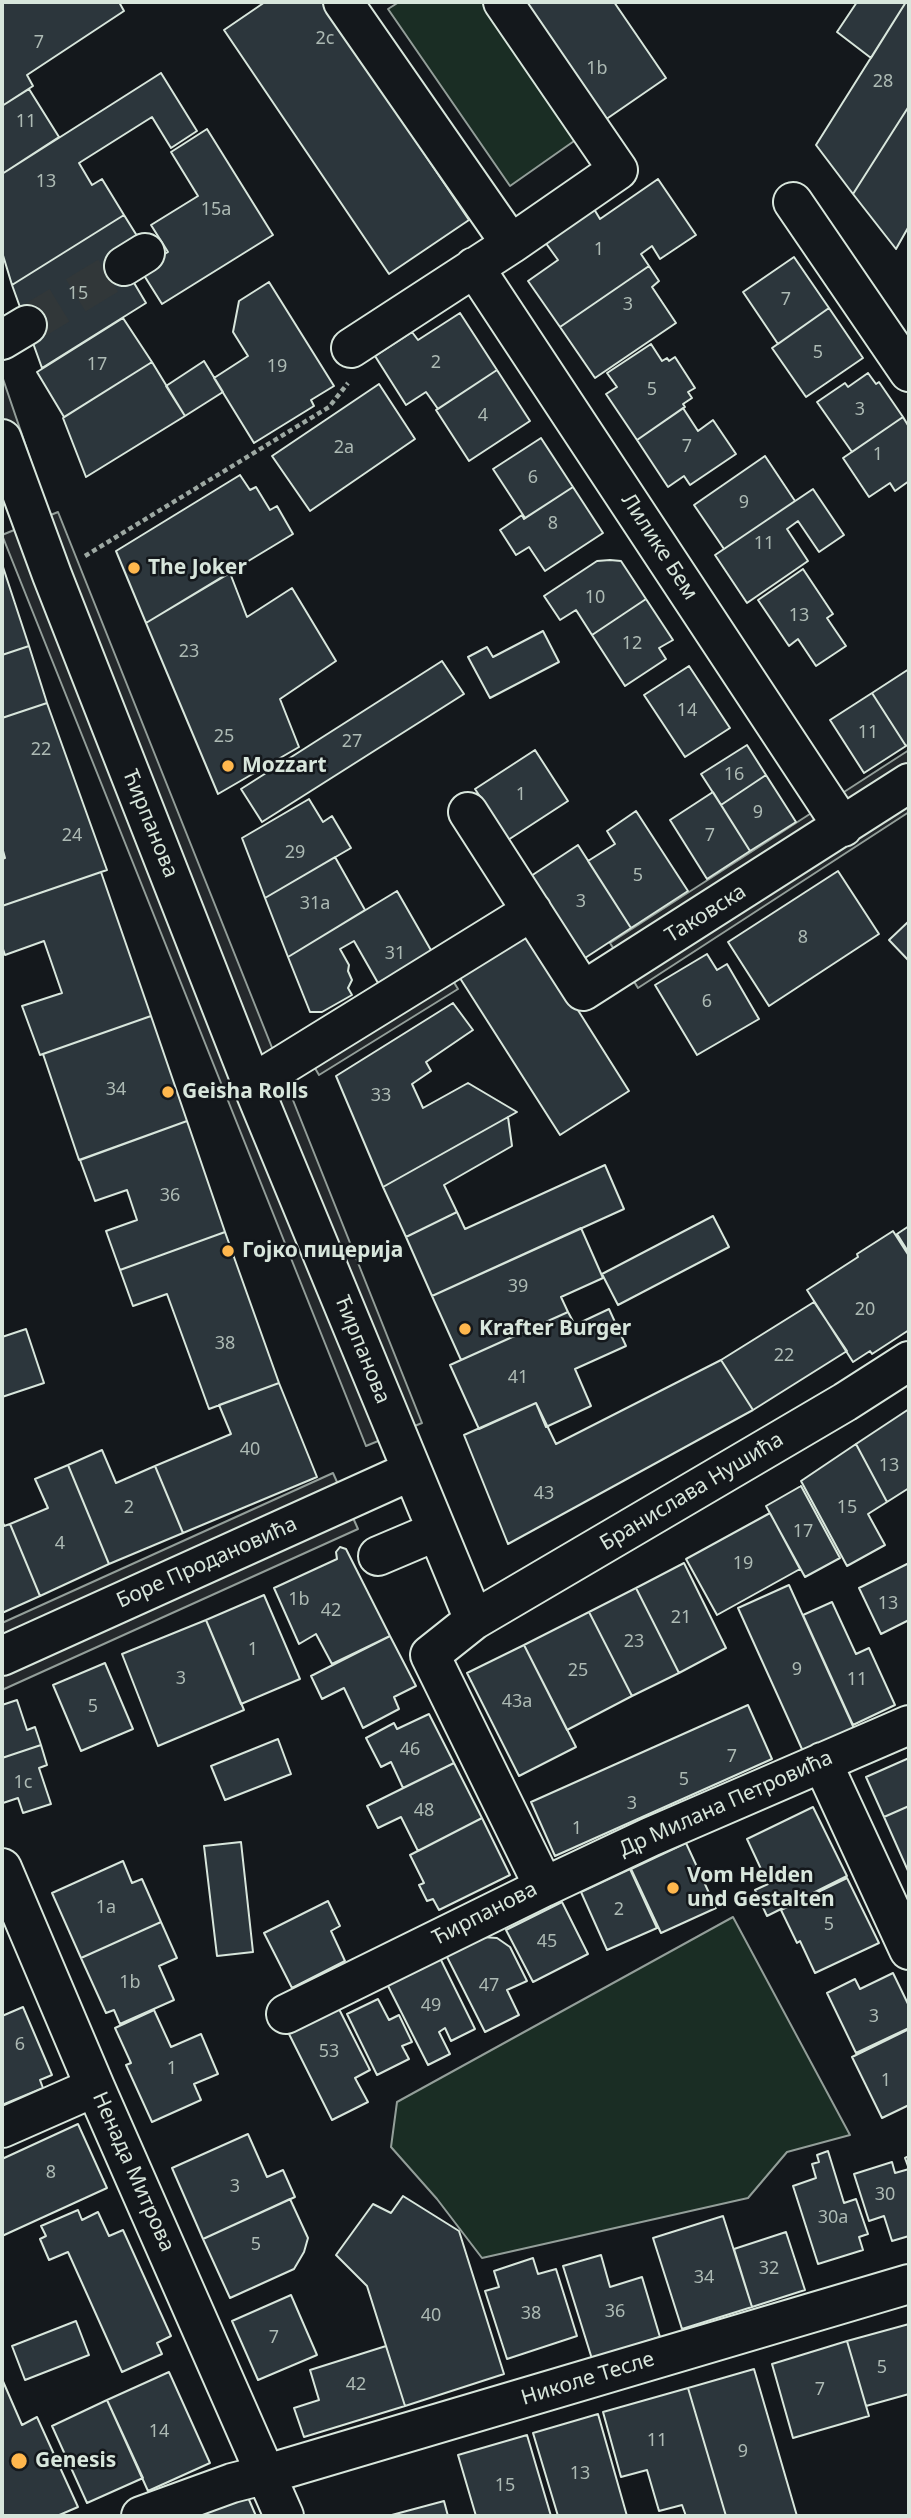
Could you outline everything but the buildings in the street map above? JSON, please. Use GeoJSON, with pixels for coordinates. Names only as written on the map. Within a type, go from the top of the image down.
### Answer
{"type":"FeatureCollection","features":[{"type":"Feature","properties":{"kind":"street"},"geometry":{"type":"LineString","coordinates":[[343,2],[510,244]]}},
{"type":"Feature","properties":{"kind":"street"},"geometry":{"type":"LineString","coordinates":[[351,348],[618,170],[503,2]]}},
{"type":"Feature","properties":{"kind":"street"},"geometry":{"type":"LineString","coordinates":[[793,202],[909,372]]}},
{"type":"Feature","properties":{"kind":"street","name":"Лилике Бем"},"geometry":{"type":"LineString","coordinates":[[474,267],[843,827]]}},
{"type":"Feature","properties":{"kind":"street","name":"Ћирпанова"},"geometry":{"type":"LineString","coordinates":[[2,439],[12,500],[474,1620],[430,1655],[544,1886],[285,2014]]}},
{"type":"Feature","properties":{"kind":"street","name":"Таковска"},"geometry":{"type":"LineString","coordinates":[[468,812],[583,991],[909,783]]}},
{"type":"Feature","properties":{"kind":"street"},"geometry":{"type":"LineString","coordinates":[[252,1084],[532,911]]}},
{"type":"Feature","properties":{"kind":"street","name":"Бранислава Нушића"},"geometry":{"type":"LineString","coordinates":[[474,1620],[845,1402],[909,1361]]}},
{"type":"Feature","properties":{"kind":"street","name":"Боре Продановића"},"geometry":{"type":"LineString","coordinates":[[2,1656],[411,1471]]}},
{"type":"Feature","properties":{"kind":"street"},"geometry":{"type":"LineString","coordinates":[[378,1556],[437,1531]]}},
{"type":"Feature","properties":{"kind":"street","name":"Др Милана Петровића"},"geometry":{"type":"LineString","coordinates":[[544,1886],[640,1841],[909,1725]]}},
{"type":"Feature","properties":{"kind":"street"},"geometry":{"type":"LineString","coordinates":[[822,1762],[909,1950]]}},
{"type":"Feature","properties":{"kind":"street","name":"Ненада Митрова"},"geometry":{"type":"LineString","coordinates":[[2,1868],[95,2087],[285,2516]]}},
{"type":"Feature","properties":{"kind":"street"},"geometry":{"type":"LineString","coordinates":[[2,2128],[95,2087]]}},
{"type":"Feature","properties":{"kind":"street","name":"Николе Тесле"},"geometry":{"type":"LineString","coordinates":[[141,2516],[232,2483],[909,2284]]}},
{"type":"Feature","properties":{"kind":"path"},"geometry":{"type":"LineString","coordinates":[[84,556],[329,407]]}},
{"type":"Feature","properties":{"kind":"green space"},"geometry":{"type":"Polygon","coordinates":[[[399,2],[482,2],[577,139],[510,186],[388,9],[399,2]]]}},
{"type":"Feature","properties":{"kind":"green space"},"geometry":{"type":"Polygon","coordinates":[[[733,1917],[850,2135],[787,2152],[748,2198],[482,2258],[437,2199],[391,2147],[397,2102],[733,1917]]]}},
{"type":"Feature","properties":{"kind":"shaded area"},"geometry":{"type":"Polygon","coordinates":[[[2,376],[34,470],[2,481],[2,376]]]}},
{"type":"Feature","properties":{"kind":"shaded area"},"geometry":{"type":"Polygon","coordinates":[[[58,512],[422,1423],[366,1446],[2,535],[58,512]]]}},
{"type":"Feature","properties":{"kind":"shaded area"},"geometry":{"type":"Polygon","coordinates":[[[909,750],[909,812],[638,988],[610,943],[909,750]]]}},
{"type":"Feature","properties":{"kind":"shaded area"},"geometry":{"type":"Polygon","coordinates":[[[444,966],[458,989],[319,1075],[305,1051],[444,966]]]}},
{"type":"Feature","properties":{"kind":"shaded area"},"geometry":{"type":"Polygon","coordinates":[[[333,1473],[358,1529],[2,1690],[2,1623],[333,1473]]]}},
{"type":"Feature","properties":{"kind":"tunnel"},"geometry":{"type":"LineString","coordinates":[[27,325],[124,266]]}},
{"type":"Feature","properties":{"kind":"place","name":"The Joker"},"geometry":{"type":"Point","coordinates":[134,568]}},
{"type":"Feature","properties":{"kind":"place","name":"Mozzart"},"geometry":{"type":"Point","coordinates":[228,766]}},
{"type":"Feature","properties":{"kind":"place","name":"Geisha Rolls"},"geometry":{"type":"Point","coordinates":[168,1092]}},
{"type":"Feature","properties":{"kind":"place","name":"Гојко пицерија"},"geometry":{"type":"Point","coordinates":[228,1251]}},
{"type":"Feature","properties":{"kind":"place","name":"Krafter Burger"},"geometry":{"type":"Point","coordinates":[465,1329]}},
{"type":"Feature","properties":{"kind":"place","name":"Vom Helden und Gestalten"},"geometry":{"type":"Point","coordinates":[673,1888]}},
{"type":"Feature","properties":{"kind":"place","name":"Genesis"},"geometry":{"type":"Point","coordinates":[19,2461]}}]}
